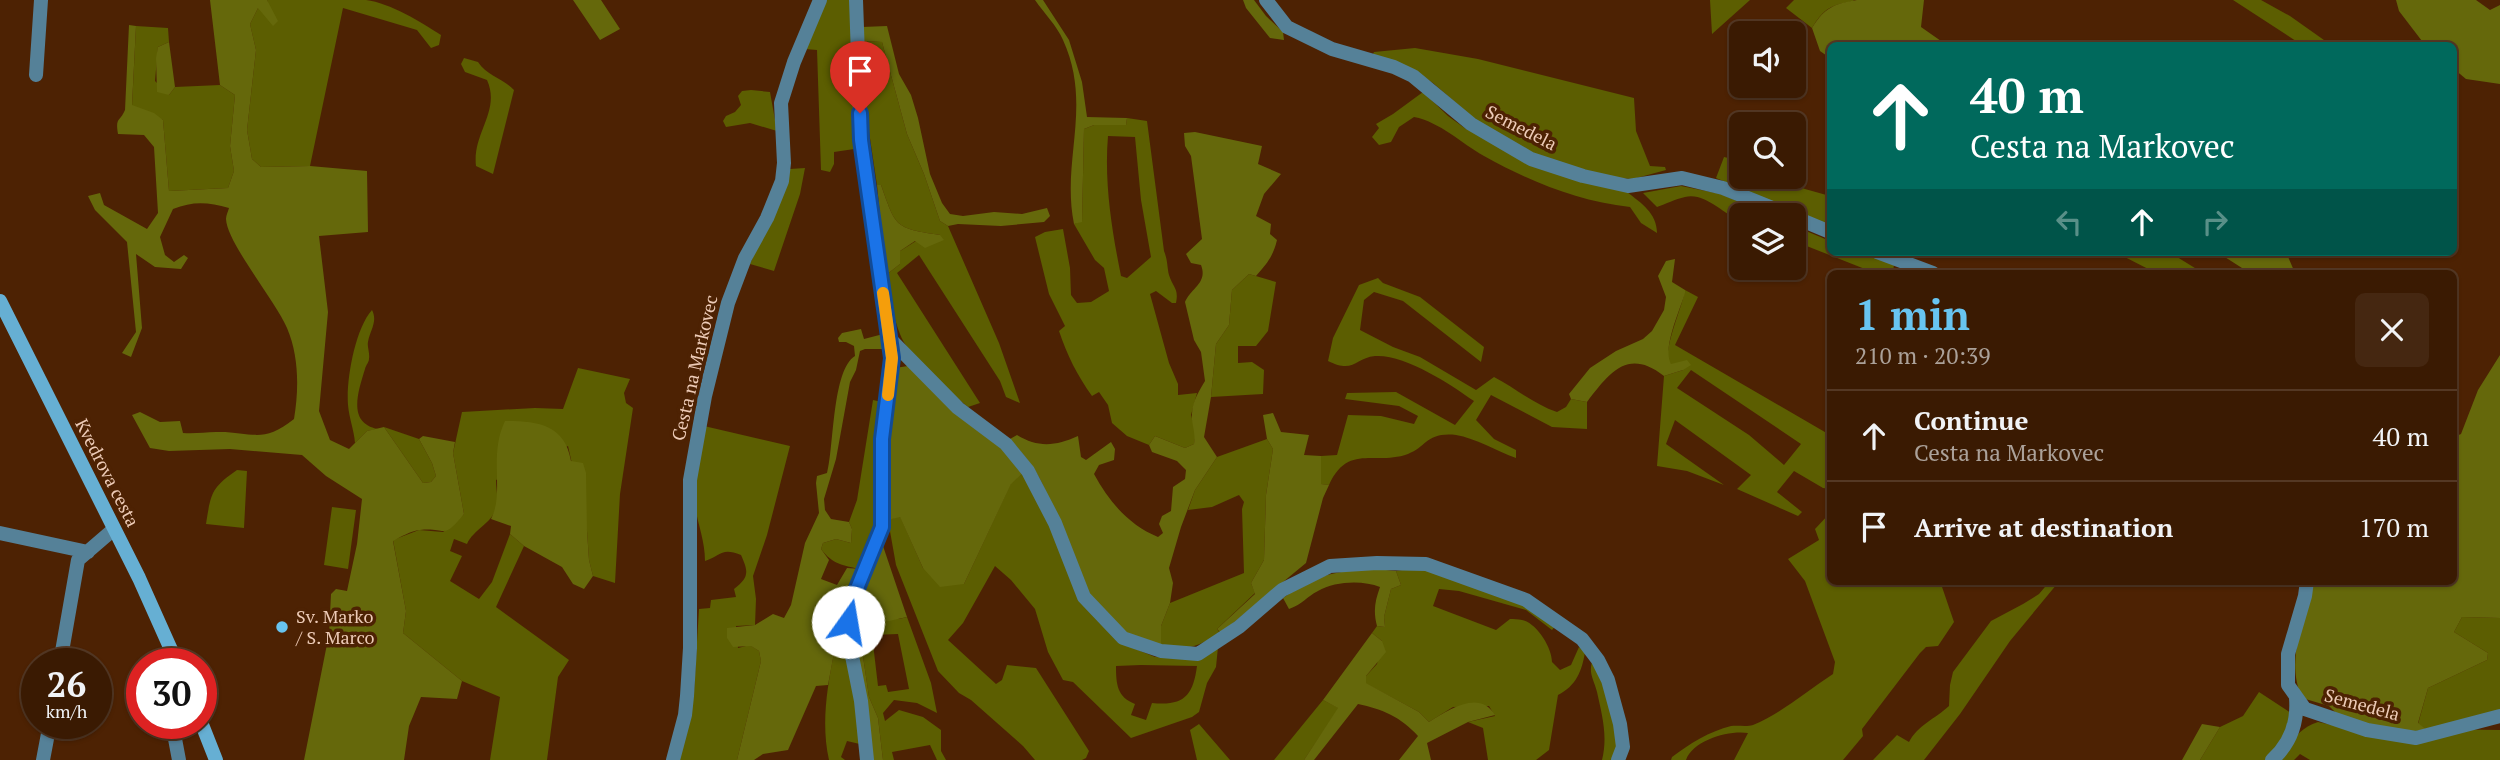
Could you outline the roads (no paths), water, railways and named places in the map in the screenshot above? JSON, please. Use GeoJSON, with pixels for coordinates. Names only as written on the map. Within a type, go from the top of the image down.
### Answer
{"type":"FeatureCollection","features":[{"type":"Feature","properties":{"kind":"street"},"geometry":{"type":"LineString","coordinates":[[36,75],[41,0]]}},
{"type":"Feature","properties":{"kind":"street","name":"Cesta na Markovec"},"geometry":{"type":"LineString","coordinates":[[673,760],[685,715],[687,696],[690,648],[690,480],[705,396],[728,303],[745,258],[767,218],[782,181],[785,163],[781,103],[794,62],[820,0]]}},
{"type":"Feature","properties":{"kind":"street"},"geometry":{"type":"LineString","coordinates":[[856,0],[861,140],[892,358],[882,439],[882,527],[849,608],[848,636],[861,701],[867,760]]}},
{"type":"Feature","properties":{"kind":"street","name":"Semedela"},"geometry":{"type":"LineString","coordinates":[[1266,0],[1287,27],[1332,49],[1394,67],[1413,76],[1471,124],[1531,159],[1583,176],[1628,186],[1682,178],[1723,188],[1760,203]]}},
{"type":"Feature","properties":{"kind":"street","name":"Semedela"},"geometry":{"type":"LineString","coordinates":[[1806,222],[1827,231]]}},
{"type":"Feature","properties":{"kind":"street"},"geometry":{"type":"LineString","coordinates":[[1888,256],[1925,270]]}},
{"type":"Feature","properties":{"kind":"street","name":"Kvedrova cesta"},"geometry":{"type":"LineString","coordinates":[[0,301],[170,648]]}},
{"type":"Feature","properties":{"kind":"street"},"geometry":{"type":"LineString","coordinates":[[890,338],[958,408],[1006,444],[1028,471],[1055,523],[1084,597],[1124,638],[1161,651],[1198,654],[1239,627],[1282,590],[1330,566],[1426,564],[1526,600],[1582,639],[1598,660],[1608,680],[1623,747],[1618,760]]}},
{"type":"Feature","properties":{"kind":"street"},"geometry":{"type":"LineString","coordinates":[[63,648],[78,560],[114,529]]}},
{"type":"Feature","properties":{"kind":"street"},"geometry":{"type":"LineString","coordinates":[[0,533],[88,552]]}},
{"type":"Feature","properties":{"kind":"street"},"geometry":{"type":"LineString","coordinates":[[2272,760],[2282,751],[2293,731],[2297,712],[2295,696],[2288,685],[2288,654],[2306,585]]}},
{"type":"Feature","properties":{"kind":"street","name":"Semedela"},"geometry":{"type":"LineString","coordinates":[[2295,696],[2305,709],[2367,730],[2416,738],[2500,716]]}},
{"type":"Feature","properties":{"kind":"street"},"geometry":{"type":"LineString","coordinates":[[43,760],[47,739]]}},
{"type":"Feature","properties":{"kind":"street"},"geometry":{"type":"LineString","coordinates":[[175,739],[178,760]]}},
{"type":"Feature","properties":{"kind":"street"},"geometry":{"type":"LineString","coordinates":[[208,739],[216,760]]}},
{"type":"Feature","properties":{"kind":"place","name":"Sv. Marko / S. Marco"},"geometry":{"type":"Point","coordinates":[282,627]}}]}
